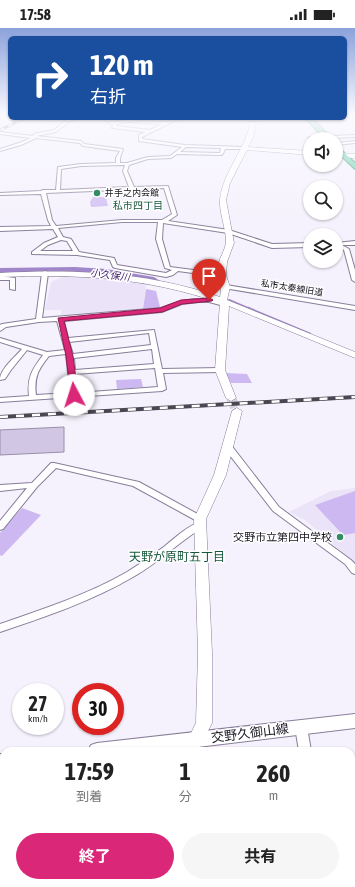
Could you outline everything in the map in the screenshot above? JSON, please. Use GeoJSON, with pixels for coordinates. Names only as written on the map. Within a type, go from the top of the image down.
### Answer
{"type":"FeatureCollection","features":[{"type":"Feature","properties":{"kind":"highway"},"geometry":{"type":"LineString","coordinates":[[343,157],[355,167]]}},
{"type":"Feature","properties":{"kind":"main road","name":"交野久御山線"},"geometry":{"type":"LineString","coordinates":[[160,747],[192,745],[355,721]]}},
{"type":"Feature","properties":{"kind":"street"},"geometry":{"type":"LineString","coordinates":[[118,164],[119,155]]}},
{"type":"Feature","properties":{"kind":"street"},"geometry":{"type":"LineString","coordinates":[[58,191],[59,168],[81,165],[127,164],[148,158],[171,157],[174,155]]}},
{"type":"Feature","properties":{"kind":"street"},"geometry":{"type":"LineString","coordinates":[[231,398],[220,370],[226,286],[222,275],[223,262],[230,243],[223,200],[227,183],[241,155]]}},
{"type":"Feature","properties":{"kind":"street"},"geometry":{"type":"LineString","coordinates":[[343,155],[355,156]]}},
{"type":"Feature","properties":{"kind":"street"},"geometry":{"type":"LineString","coordinates":[[127,164],[125,171],[132,188]]}},
{"type":"Feature","properties":{"kind":"street"},"geometry":{"type":"LineString","coordinates":[[0,194],[166,187],[175,215],[163,221]]}},
{"type":"Feature","properties":{"kind":"street"},"geometry":{"type":"LineString","coordinates":[[43,192],[50,220],[56,227],[61,238]]}},
{"type":"Feature","properties":{"kind":"street"},"geometry":{"type":"LineString","coordinates":[[0,229],[56,227],[122,221],[163,221],[229,232],[272,246],[303,245]]}},
{"type":"Feature","properties":{"kind":"street"},"geometry":{"type":"LineString","coordinates":[[163,221],[159,239],[162,253],[168,268],[222,275]]}},
{"type":"Feature","properties":{"kind":"street"},"geometry":{"type":"LineString","coordinates":[[77,253],[69,240],[61,238],[46,244],[34,253],[77,253],[112,259],[115,266],[166,275],[177,270]]}},
{"type":"Feature","properties":{"kind":"street"},"geometry":{"type":"LineString","coordinates":[[343,244],[355,244]]}},
{"type":"Feature","properties":{"kind":"street"},"geometry":{"type":"LineString","coordinates":[[343,248],[346,249],[355,280]]}},
{"type":"Feature","properties":{"kind":"street"},"geometry":{"type":"LineString","coordinates":[[39,320],[45,273]]}},
{"type":"Feature","properties":{"kind":"street"},"geometry":{"type":"LineString","coordinates":[[0,275],[76,273],[127,277],[224,302],[355,355]]}},
{"type":"Feature","properties":{"kind":"street"},"geometry":{"type":"LineString","coordinates":[[0,278],[13,279],[13,288],[5,286]]}},
{"type":"Feature","properties":{"kind":"street","name":"私市太秦線旧道"},"geometry":{"type":"LineString","coordinates":[[226,286],[355,308]]}},
{"type":"Feature","properties":{"kind":"street"},"geometry":{"type":"LineString","coordinates":[[0,329],[4,325],[39,320],[162,310],[181,302],[209,300],[224,302]]}},
{"type":"Feature","properties":{"kind":"street"},"geometry":{"type":"LineString","coordinates":[[60,319],[69,354],[74,395]]}},
{"type":"Feature","properties":{"kind":"street"},"geometry":{"type":"LineString","coordinates":[[0,400],[162,389],[152,330],[66,340]]}},
{"type":"Feature","properties":{"kind":"street"},"geometry":{"type":"LineString","coordinates":[[0,340],[47,354],[69,354],[155,347]]}},
{"type":"Feature","properties":{"kind":"street"},"geometry":{"type":"LineString","coordinates":[[0,378],[3,378],[8,369],[26,348]]}},
{"type":"Feature","properties":{"kind":"street"},"geometry":{"type":"LineString","coordinates":[[33,398],[31,380],[33,373],[47,354]]}},
{"type":"Feature","properties":{"kind":"street"},"geometry":{"type":"LineString","coordinates":[[72,372],[158,369],[220,370]]}},
{"type":"Feature","properties":{"kind":"street"},"geometry":{"type":"LineString","coordinates":[[192,745],[204,723],[205,653],[200,522],[220,474],[237,411]]}},
{"type":"Feature","properties":{"kind":"street"},"geometry":{"type":"LineString","coordinates":[[228,447],[276,508],[348,562],[355,570]]}},
{"type":"Feature","properties":{"kind":"street"},"geometry":{"type":"LineString","coordinates":[[0,527],[34,485],[54,465],[136,484],[200,522]]}},
{"type":"Feature","properties":{"kind":"street"},"geometry":{"type":"LineString","coordinates":[[0,488],[34,485]]}},
{"type":"Feature","properties":{"kind":"street"},"geometry":{"type":"LineString","coordinates":[[0,628],[76,600],[114,582],[148,563],[200,522]]}},
{"type":"Feature","properties":{"kind":"street"},"geometry":{"type":"LineString","coordinates":[[301,728],[304,747]]}},
{"type":"Feature","properties":{"kind":"shaded area"},"geometry":{"type":"Polygon","coordinates":[[[93,197],[106,197],[108,206],[91,207],[90,202],[93,197]]]}},
{"type":"Feature","properties":{"kind":"shaded area"},"geometry":{"type":"Polygon","coordinates":[[[65,276],[120,278],[146,284],[143,309],[61,317],[61,310],[45,310],[51,282],[65,276]]]}},
{"type":"Feature","properties":{"kind":"shaded area"},"geometry":{"type":"Polygon","coordinates":[[[146,289],[156,291],[160,307],[143,309],[146,289]]]}},
{"type":"Feature","properties":{"kind":"shaded area"},"geometry":{"type":"Polygon","coordinates":[[[225,373],[247,374],[252,383],[231,383],[225,373]]]}},
{"type":"Feature","properties":{"kind":"shaded area"},"geometry":{"type":"Polygon","coordinates":[[[141,379],[143,387],[117,389],[116,380],[141,379]]]}},
{"type":"Feature","properties":{"kind":"shaded area","name":"交野市立第四中学校"},"geometry":{"type":"Polygon","coordinates":[[[355,488],[355,563],[305,520],[289,512],[331,491],[355,488]]]}},
{"type":"Feature","properties":{"kind":"shaded area"},"geometry":{"type":"Polygon","coordinates":[[[355,491],[355,533],[343,535],[315,505],[355,491]]]}},
{"type":"Feature","properties":{"kind":"shaded area"},"geometry":{"type":"Polygon","coordinates":[[[22,508],[41,515],[2,556],[0,555],[0,533],[22,508]]]}},
{"type":"Feature","properties":{"kind":"building"},"geometry":{"type":"Polygon","coordinates":[[[64,427],[64,452],[0,455],[0,430],[64,427]]]}},
{"type":"Feature","properties":{"kind":"waterway","name":"小久保川"},"geometry":{"type":"LineString","coordinates":[[0,272],[75,271],[106,273],[154,281]]}},
{"type":"Feature","properties":{"kind":"waterway","name":"小久保川"},"geometry":{"type":"LineString","coordinates":[[229,300],[250,309]]}},
{"type":"Feature","properties":{"kind":"waterway","name":"小久保川"},"geometry":{"type":"LineString","coordinates":[[248,308],[310,334]]}},
{"type":"Feature","properties":{"kind":"tunnel"},"geometry":{"type":"LineString","coordinates":[[231,398],[237,411]]}},
{"type":"Feature","properties":{"kind":"railway"},"geometry":{"type":"LineString","coordinates":[[0,417],[355,397]]}},
{"type":"Feature","properties":{"kind":"place","name":"井手之内会館"},"geometry":{"type":"Point","coordinates":[97,193]}},
{"type":"Feature","properties":{"kind":"place","name":"交野市立第四中学校"},"geometry":{"type":"Point","coordinates":[340,537]}},
{"type":"Feature","properties":{"kind":"district","name":"私市四丁目"},"geometry":{"type":"Point","coordinates":[138,205]}},
{"type":"Feature","properties":{"kind":"district","name":"天野が原町五丁目"},"geometry":{"type":"Point","coordinates":[177,557]}},
{"type":"Feature","properties":{"kind":"route"},"geometry":{"type":"LineString","coordinates":[[74,395],[70,356],[60,319],[162,310],[181,302],[209,300]]}}]}
